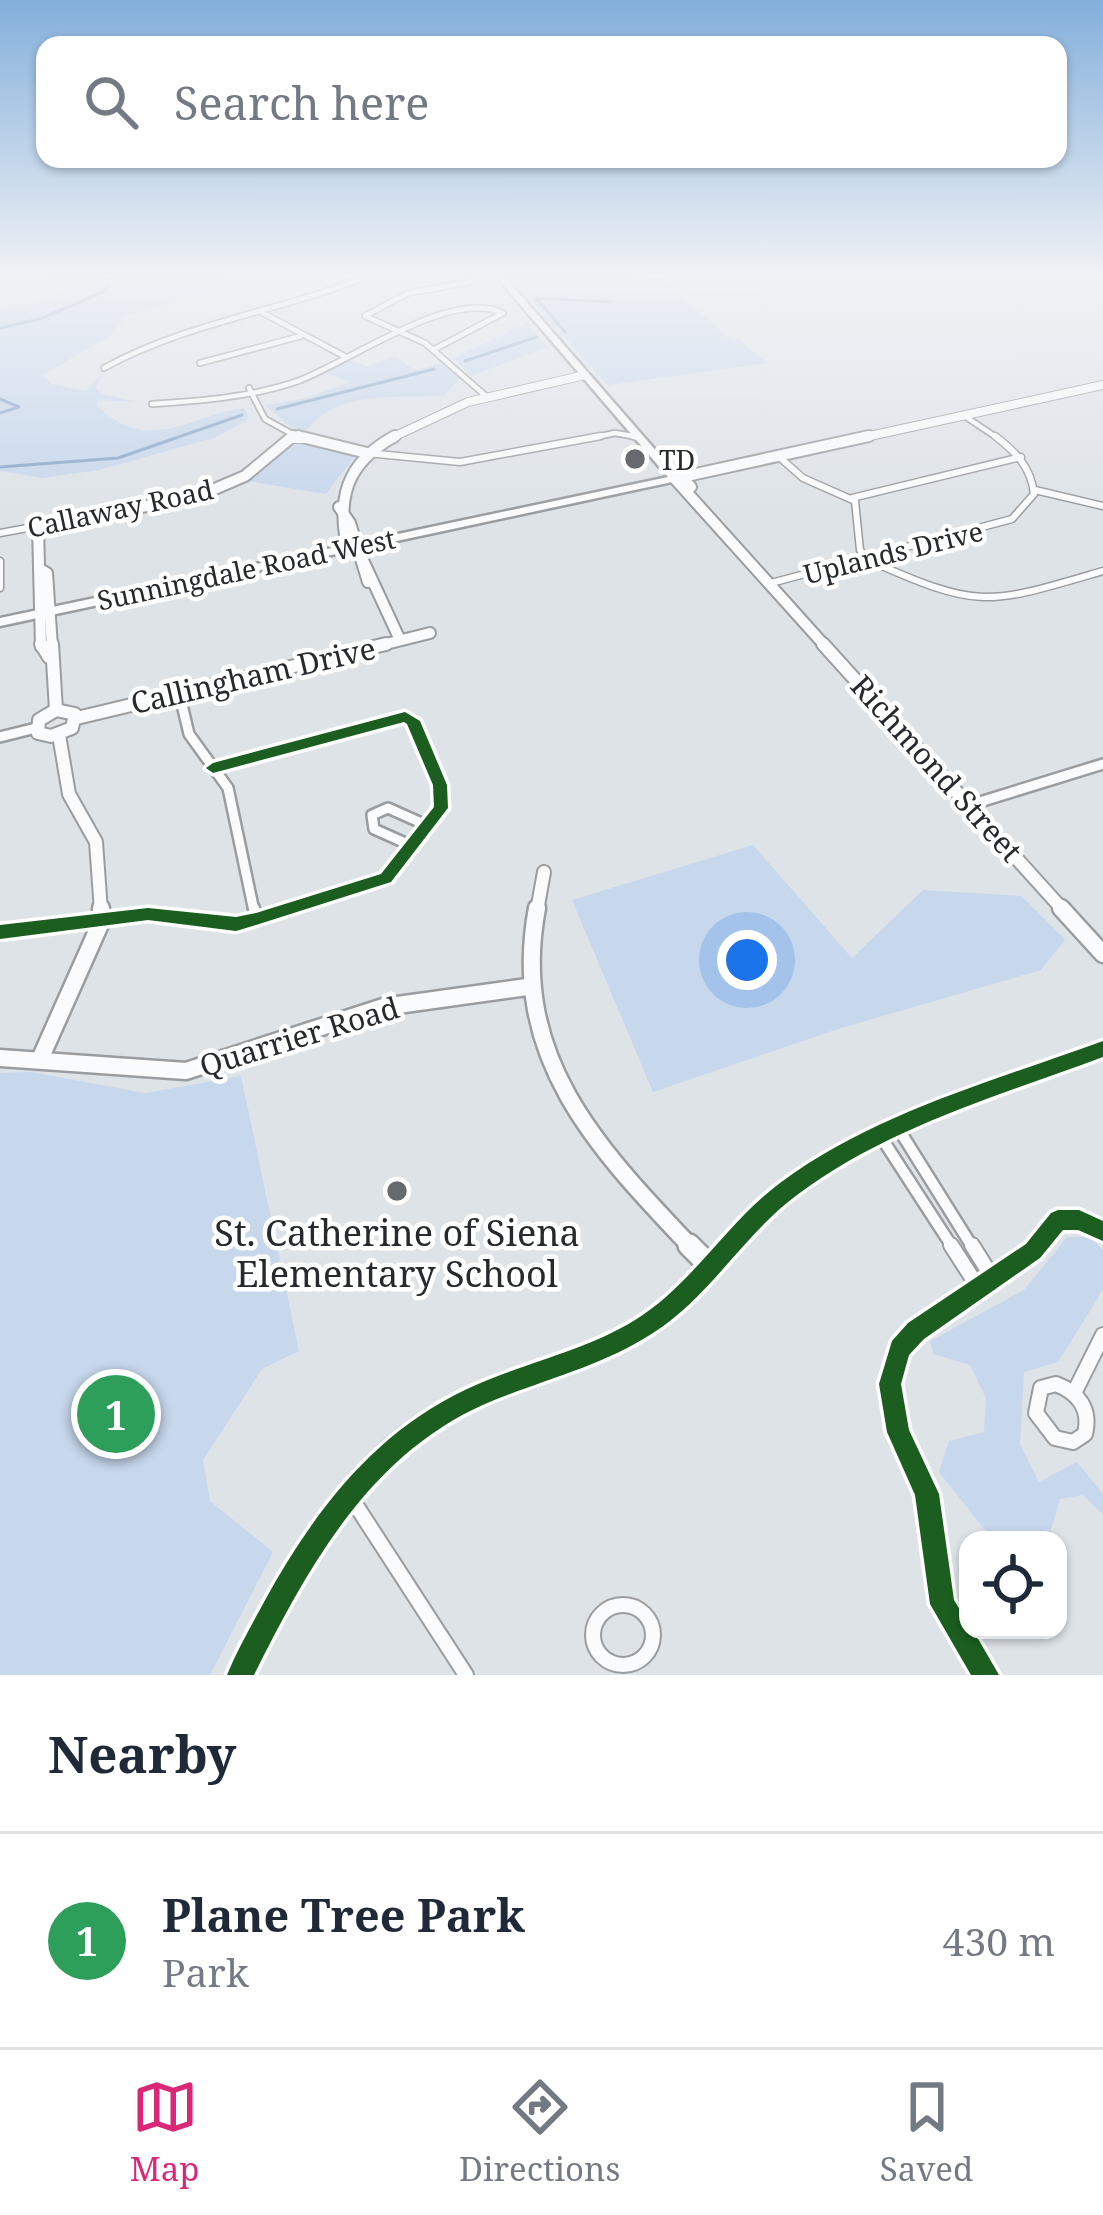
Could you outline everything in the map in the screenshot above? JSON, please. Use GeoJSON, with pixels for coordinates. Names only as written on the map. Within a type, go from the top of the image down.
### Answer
{"type":"FeatureCollection","features":[{"type":"Feature","properties":{"kind":"main road","name":"Richmond Street"},"geometry":{"type":"LineString","coordinates":[[566,353],[677,476]]}},
{"type":"Feature","properties":{"kind":"main road","name":"Richmond Street"},"geometry":{"type":"LineString","coordinates":[[585,375],[677,476]]}},
{"type":"Feature","properties":{"kind":"main road","name":"Sunningdale Road West"},"geometry":{"type":"LineString","coordinates":[[0,622],[677,476]]}},
{"type":"Feature","properties":{"kind":"street"},"geometry":{"type":"LineString","coordinates":[[104,368],[130,353]]}},
{"type":"Feature","properties":{"kind":"street"},"geometry":{"type":"LineString","coordinates":[[200,363],[237,353]]}},
{"type":"Feature","properties":{"kind":"street"},"geometry":{"type":"LineString","coordinates":[[338,353],[346,357]]}},
{"type":"Feature","properties":{"kind":"street"},"geometry":{"type":"LineString","coordinates":[[152,404],[294,382],[355,353]]}},
{"type":"Feature","properties":{"kind":"street"},"geometry":{"type":"LineString","coordinates":[[437,353],[487,398]]}},
{"type":"Feature","properties":{"kind":"street"},"geometry":{"type":"LineString","coordinates":[[400,640],[375,587],[354,557],[354,542],[345,535],[336,515],[341,488],[367,453],[410,426],[527,386],[585,375]]}},
{"type":"Feature","properties":{"kind":"street"},"geometry":{"type":"LineString","coordinates":[[677,476],[1103,385]]}},
{"type":"Feature","properties":{"kind":"street"},"geometry":{"type":"LineString","coordinates":[[249,388],[265,419],[294,435],[406,464],[446,466],[616,433],[638,437]]}},
{"type":"Feature","properties":{"kind":"street"},"geometry":{"type":"LineString","coordinates":[[1084,389],[1103,401]]}},
{"type":"Feature","properties":{"kind":"street"},"geometry":{"type":"LineString","coordinates":[[963,415],[1021,457],[1035,490],[1103,506]]}},
{"type":"Feature","properties":{"kind":"street"},"geometry":{"type":"LineString","coordinates":[[616,433],[624,421]]}},
{"type":"Feature","properties":{"kind":"street","name":"Callaway Road"},"geometry":{"type":"LineString","coordinates":[[0,533],[196,497],[245,476],[294,435]]}},
{"type":"Feature","properties":{"kind":"street"},"geometry":{"type":"LineString","coordinates":[[777,455],[803,478],[851,498],[1021,457]]}},
{"type":"Feature","properties":{"kind":"street","name":"Richmond Street"},"geometry":{"type":"LineString","coordinates":[[677,476],[1101,952]]}},
{"type":"Feature","properties":{"kind":"street","name":"Uplands Drive"},"geometry":{"type":"LineString","coordinates":[[771,583],[994,527],[1025,508],[1035,490]]}},
{"type":"Feature","properties":{"kind":"street"},"geometry":{"type":"LineString","coordinates":[[851,498],[860,550],[868,560],[879,569],[975,601],[1034,594],[1103,572]]}},
{"type":"Feature","properties":{"kind":"street"},"geometry":{"type":"LineString","coordinates":[[38,526],[40,569],[35,576],[44,612],[42,651],[50,657],[56,710]]}},
{"type":"Feature","properties":{"kind":"street"},"geometry":{"type":"LineString","coordinates":[[0,561],[1,598]]}},
{"type":"Feature","properties":{"kind":"street","name":"Callingham Drive"},"geometry":{"type":"LineString","coordinates":[[77,718],[430,633]]}},
{"type":"Feature","properties":{"kind":"street"},"geometry":{"type":"LineString","coordinates":[[179,692],[189,734],[227,788],[256,919]]}},
{"type":"Feature","properties":{"kind":"street"},"geometry":{"type":"LineString","coordinates":[[56,710],[70,711],[77,718],[59,735],[44,736],[36,728],[39,720],[56,710]]}},
{"type":"Feature","properties":{"kind":"street"},"geometry":{"type":"LineString","coordinates":[[0,932],[148,914],[223,923],[256,919],[386,878],[441,808],[440,785],[413,721],[405,717],[212,768]]}},
{"type":"Feature","properties":{"kind":"street"},"geometry":{"type":"LineString","coordinates":[[0,736],[36,728]]}},
{"type":"Feature","properties":{"kind":"street"},"geometry":{"type":"LineString","coordinates":[[41,1058],[102,920],[95,842],[69,794],[59,735]]}},
{"type":"Feature","properties":{"kind":"street"},"geometry":{"type":"LineString","coordinates":[[970,805],[1103,764]]}},
{"type":"Feature","properties":{"kind":"street"},"geometry":{"type":"LineString","coordinates":[[412,846],[374,829],[372,815],[388,808],[426,825]]}},
{"type":"Feature","properties":{"kind":"street"},"geometry":{"type":"LineString","coordinates":[[544,872],[530,924],[527,986],[551,1076],[593,1137],[710,1267]]}},
{"type":"Feature","properties":{"kind":"street","name":"Quarrier Road"},"geometry":{"type":"LineString","coordinates":[[0,1058],[41,1058],[107,1070],[186,1071],[382,1007],[527,986]]}},
{"type":"Feature","properties":{"kind":"street"},"geometry":{"type":"LineString","coordinates":[[240,1675],[304,1558],[348,1492],[386,1451],[431,1419],[591,1352],[664,1313],[785,1191],[889,1133],[1103,1049]]}},
{"type":"Feature","properties":{"kind":"street"},"geometry":{"type":"LineString","coordinates":[[889,1133],[992,1277]]}},
{"type":"Feature","properties":{"kind":"street"},"geometry":{"type":"LineString","coordinates":[[889,1133],[978,1287]]}},
{"type":"Feature","properties":{"kind":"street"},"geometry":{"type":"LineString","coordinates":[[986,1675],[942,1604],[927,1494],[898,1432],[890,1384],[900,1349],[916,1331],[1033,1250],[1058,1220],[1079,1220],[1103,1231]]}},
{"type":"Feature","properties":{"kind":"street"},"geometry":{"type":"LineString","coordinates":[[1074,1393],[1103,1335]]}},
{"type":"Feature","properties":{"kind":"street"},"geometry":{"type":"LineString","coordinates":[[1048,1385],[1074,1393],[1086,1409],[1088,1427],[1080,1439],[1065,1442],[1047,1431],[1034,1403],[1048,1385]]}},
{"type":"Feature","properties":{"kind":"street"},"geometry":{"type":"LineString","coordinates":[[348,1492],[466,1675]]}},
{"type":"Feature","properties":{"kind":"street"},"geometry":{"type":"LineString","coordinates":[[629,1602],[644,1614],[649,1646],[631,1668],[613,1671],[602,1655],[596,1629],[607,1607],[629,1602]]}},
{"type":"Feature","properties":{"kind":"shaded area"},"geometry":{"type":"Polygon","coordinates":[[[0,353],[80,353],[42,375],[52,384],[85,391],[102,374],[96,388],[101,394],[139,402],[98,400],[97,406],[133,428],[168,429],[244,408],[249,419],[214,438],[99,470],[42,478],[0,471],[0,353]]]}},
{"type":"Feature","properties":{"kind":"shaded area"},"geometry":{"type":"Polygon","coordinates":[[[464,353],[531,353],[471,376],[454,358],[464,353]]]}},
{"type":"Feature","properties":{"kind":"shaded area"},"geometry":{"type":"Polygon","coordinates":[[[579,353],[755,353],[767,363],[608,385],[579,353]]]}},
{"type":"Feature","properties":{"kind":"shaded area"},"geometry":{"type":"Polygon","coordinates":[[[396,357],[413,370],[444,363],[459,379],[443,396],[351,402],[320,417],[307,430],[292,428],[265,405],[311,397],[349,382],[324,372],[347,360],[367,366],[396,357]]]}},
{"type":"Feature","properties":{"kind":"shaded area"},"geometry":{"type":"Polygon","coordinates":[[[293,439],[356,455],[326,494],[248,481],[293,439]]]}},
{"type":"Feature","properties":{"kind":"shaded area"},"geometry":{"type":"Polygon","coordinates":[[[753,845],[852,958],[923,890],[1021,896],[1065,940],[1041,970],[838,1029],[653,1092],[572,900],[753,845]]]}},
{"type":"Feature","properties":{"kind":"shaded area"},"geometry":{"type":"Polygon","coordinates":[[[31,1072],[145,1093],[241,1076],[299,1351],[262,1369],[203,1460],[210,1501],[273,1552],[210,1675],[0,1675],[0,1073],[31,1072]]]}},
{"type":"Feature","properties":{"kind":"shaded area"},"geometry":{"type":"Polygon","coordinates":[[[1067,1237],[1090,1237],[1103,1250],[1103,1290],[1058,1362],[1024,1372],[1020,1444],[1039,1482],[1077,1462],[1103,1494],[1103,1515],[1083,1495],[1060,1499],[1051,1531],[986,1531],[939,1472],[949,1441],[984,1432],[986,1398],[970,1365],[933,1354],[930,1341],[1024,1290],[1067,1237]]]}},
{"type":"Feature","properties":{"kind":"waterway"},"geometry":{"type":"LineString","coordinates":[[465,361],[488,353]]}},
{"type":"Feature","properties":{"kind":"waterway"},"geometry":{"type":"LineString","coordinates":[[277,409],[434,369]]}},
{"type":"Feature","properties":{"kind":"waterway"},"geometry":{"type":"LineString","coordinates":[[0,399],[19,407],[0,413]]}},
{"type":"Feature","properties":{"kind":"waterway"},"geometry":{"type":"LineString","coordinates":[[0,467],[118,458],[242,415]]}},
{"type":"Feature","properties":{"kind":"cycle path"},"geometry":{"type":"LineString","coordinates":[[0,932],[148,914],[236,924],[256,919],[386,878],[441,808],[440,785],[413,721],[405,717],[213,768]]}},
{"type":"Feature","properties":{"kind":"cycle path"},"geometry":{"type":"LineString","coordinates":[[240,1675],[283,1592],[334,1514],[396,1447],[433,1419],[645,1326],[682,1297],[771,1203],[861,1144],[940,1108],[1103,1049]]}},
{"type":"Feature","properties":{"kind":"cycle path"},"geometry":{"type":"LineString","coordinates":[[986,1675],[942,1604],[927,1494],[898,1432],[890,1384],[900,1349],[916,1331],[1033,1251],[1058,1220],[1079,1220],[1103,1231]]}},
{"type":"Feature","properties":{"kind":"place","name":"TD"},"geometry":{"type":"Point","coordinates":[635,459]}},
{"type":"Feature","properties":{"kind":"place","name":"St. Catherine of Siena Elementary School"},"geometry":{"type":"Point","coordinates":[397,1191]}},
{"type":"Feature","properties":{"kind":"place","name":"Plane Tree Park"},"geometry":{"type":"Point","coordinates":[116,1414]}}]}
